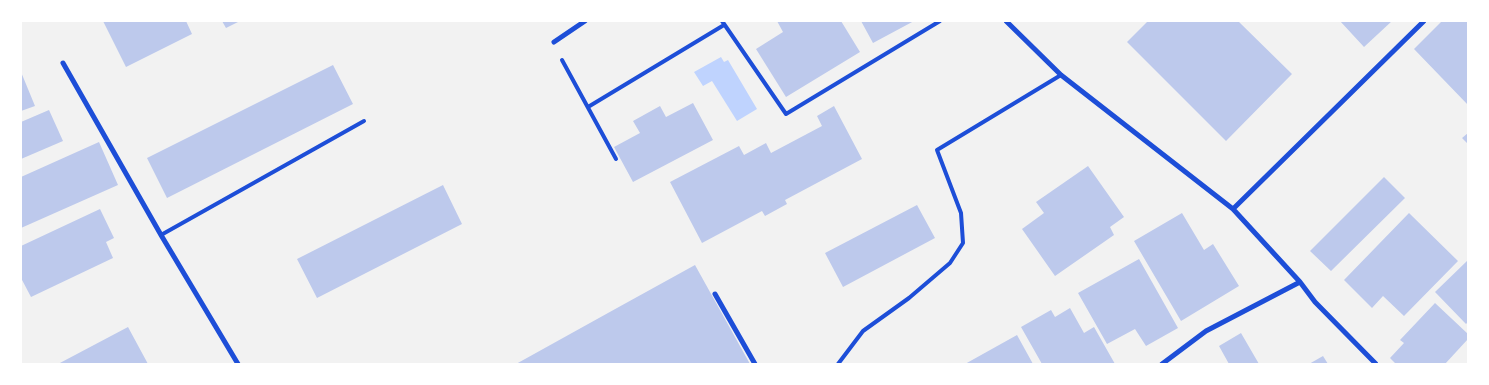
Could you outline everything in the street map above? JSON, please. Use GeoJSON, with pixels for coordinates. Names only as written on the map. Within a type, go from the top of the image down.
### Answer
{"type":"FeatureCollection","features":[{"type":"Feature","properties":{"kind":"street"},"geometry":{"type":"LineString","coordinates":[[554,42],[585,21]]}},
{"type":"Feature","properties":{"kind":"street"},"geometry":{"type":"LineString","coordinates":[[1006,21],[1061,75],[1232,209],[1300,282],[1315,302],[1376,364]]}},
{"type":"Feature","properties":{"kind":"street"},"geometry":{"type":"LineString","coordinates":[[1232,209],[1424,21]]}},
{"type":"Feature","properties":{"kind":"street"},"geometry":{"type":"LineString","coordinates":[[63,63],[161,235],[238,364]]}},
{"type":"Feature","properties":{"kind":"street"},"geometry":{"type":"LineString","coordinates":[[1162,364],[1206,331],[1300,282]]}},
{"type":"Feature","properties":{"kind":"street"},"geometry":{"type":"LineString","coordinates":[[715,294],[755,364]]}},
{"type":"Feature","properties":{"kind":"lane"},"geometry":{"type":"LineString","coordinates":[[588,107],[723,23],[786,114],[940,21]]}},
{"type":"Feature","properties":{"kind":"lane"},"geometry":{"type":"LineString","coordinates":[[562,60],[616,160]]}},
{"type":"Feature","properties":{"kind":"lane"},"geometry":{"type":"LineString","coordinates":[[838,364],[863,331],[909,298],[950,263],[963,243],[961,213],[937,150],[1061,75]]}},
{"type":"Feature","properties":{"kind":"lane"},"geometry":{"type":"LineString","coordinates":[[161,235],[364,121]]}},
{"type":"Feature","properties":{"kind":"water"},"geometry":{"type":"Polygon","coordinates":[[[721,57],[724,62],[728,60],[757,109],[737,121],[712,81],[703,86],[694,72],[721,57]]]}},
{"type":"Feature","properties":{"kind":"building"},"geometry":{"type":"Polygon","coordinates":[[[103,21],[186,21],[192,34],[126,67],[103,21]]]}},
{"type":"Feature","properties":{"kind":"building"},"geometry":{"type":"Polygon","coordinates":[[[222,21],[240,21],[226,28],[222,21]]]}},
{"type":"Feature","properties":{"kind":"building"},"geometry":{"type":"Polygon","coordinates":[[[777,21],[841,21],[860,52],[786,97],[756,49],[783,32],[777,21]]]}},
{"type":"Feature","properties":{"kind":"building"},"geometry":{"type":"Polygon","coordinates":[[[861,21],[914,21],[873,43],[861,21]]]}},
{"type":"Feature","properties":{"kind":"building"},"geometry":{"type":"Polygon","coordinates":[[[1148,21],[1238,21],[1292,74],[1226,141],[1127,42],[1148,21]]]}},
{"type":"Feature","properties":{"kind":"building"},"geometry":{"type":"Polygon","coordinates":[[[1340,21],[1392,21],[1364,47],[1340,21]]]}},
{"type":"Feature","properties":{"kind":"building"},"geometry":{"type":"Polygon","coordinates":[[[1442,21],[1468,21],[1468,105],[1414,49],[1442,21]]]}},
{"type":"Feature","properties":{"kind":"building"},"geometry":{"type":"Polygon","coordinates":[[[333,65],[353,104],[167,198],[147,158],[333,65]]]}},
{"type":"Feature","properties":{"kind":"building"},"geometry":{"type":"Polygon","coordinates":[[[21,72],[35,106],[21,111],[21,72]]]}},
{"type":"Feature","properties":{"kind":"building"},"geometry":{"type":"Polygon","coordinates":[[[693,103],[713,140],[633,182],[614,147],[640,133],[633,121],[660,106],[666,117],[693,103]]]}},
{"type":"Feature","properties":{"kind":"building"},"geometry":{"type":"Polygon","coordinates":[[[834,106],[862,159],[785,200],[787,204],[765,216],[762,211],[702,243],[670,182],[739,146],[744,155],[766,143],[771,153],[822,126],[817,116],[834,106]]]}},
{"type":"Feature","properties":{"kind":"building"},"geometry":{"type":"Polygon","coordinates":[[[49,110],[63,141],[21,159],[21,122],[49,110]]]}},
{"type":"Feature","properties":{"kind":"building"},"geometry":{"type":"Polygon","coordinates":[[[1468,133],[1468,144],[1462,138],[1468,133]]]}},
{"type":"Feature","properties":{"kind":"building"},"geometry":{"type":"Polygon","coordinates":[[[99,142],[118,185],[21,228],[21,177],[99,142]]]}},
{"type":"Feature","properties":{"kind":"building"},"geometry":{"type":"Polygon","coordinates":[[[1088,166],[1124,217],[1110,227],[1114,235],[1055,276],[1022,229],[1044,213],[1036,202],[1088,166]]]}},
{"type":"Feature","properties":{"kind":"building"},"geometry":{"type":"Polygon","coordinates":[[[1384,177],[1405,198],[1331,271],[1310,251],[1384,177]]]}},
{"type":"Feature","properties":{"kind":"building"},"geometry":{"type":"Polygon","coordinates":[[[443,185],[462,224],[317,298],[297,259],[443,185]]]}},
{"type":"Feature","properties":{"kind":"building"},"geometry":{"type":"Polygon","coordinates":[[[917,205],[935,238],[843,287],[825,253],[917,205]]]}},
{"type":"Feature","properties":{"kind":"building"},"geometry":{"type":"Polygon","coordinates":[[[100,209],[114,238],[106,242],[113,258],[31,297],[21,278],[21,246],[100,209]]]}},
{"type":"Feature","properties":{"kind":"building"},"geometry":{"type":"Polygon","coordinates":[[[1182,213],[1204,250],[1213,244],[1239,286],[1181,321],[1134,241],[1182,213]]]}},
{"type":"Feature","properties":{"kind":"building"},"geometry":{"type":"Polygon","coordinates":[[[1409,213],[1458,261],[1404,316],[1383,296],[1372,308],[1344,280],[1409,213]]]}},
{"type":"Feature","properties":{"kind":"building"},"geometry":{"type":"Polygon","coordinates":[[[1139,259],[1178,328],[1146,346],[1135,329],[1107,344],[1078,293],[1139,259]]]}},
{"type":"Feature","properties":{"kind":"building"},"geometry":{"type":"Polygon","coordinates":[[[1468,260],[1468,322],[1466,324],[1435,292],[1468,260]]]}},
{"type":"Feature","properties":{"kind":"building"},"geometry":{"type":"Polygon","coordinates":[[[695,265],[750,364],[516,364],[617,308],[695,265]]]}},
{"type":"Feature","properties":{"kind":"building"},"geometry":{"type":"Polygon","coordinates":[[[1435,303],[1468,334],[1468,339],[1445,364],[1396,364],[1390,358],[1404,343],[1400,340],[1435,303]]]}},
{"type":"Feature","properties":{"kind":"building"},"geometry":{"type":"Polygon","coordinates":[[[1070,308],[1084,333],[1094,327],[1115,364],[1042,364],[1021,327],[1051,310],[1055,317],[1070,308]]]}},
{"type":"Feature","properties":{"kind":"building"},"geometry":{"type":"Polygon","coordinates":[[[128,327],[148,364],[58,364],[128,327]]]}},
{"type":"Feature","properties":{"kind":"building"},"geometry":{"type":"Polygon","coordinates":[[[1241,333],[1259,364],[1229,364],[1219,346],[1241,333]]]}},
{"type":"Feature","properties":{"kind":"building"},"geometry":{"type":"Polygon","coordinates":[[[1017,335],[1033,364],[965,364],[1017,335]]]}},
{"type":"Feature","properties":{"kind":"building"},"geometry":{"type":"Polygon","coordinates":[[[1323,356],[1328,364],[1309,364],[1323,356]]]}}]}
